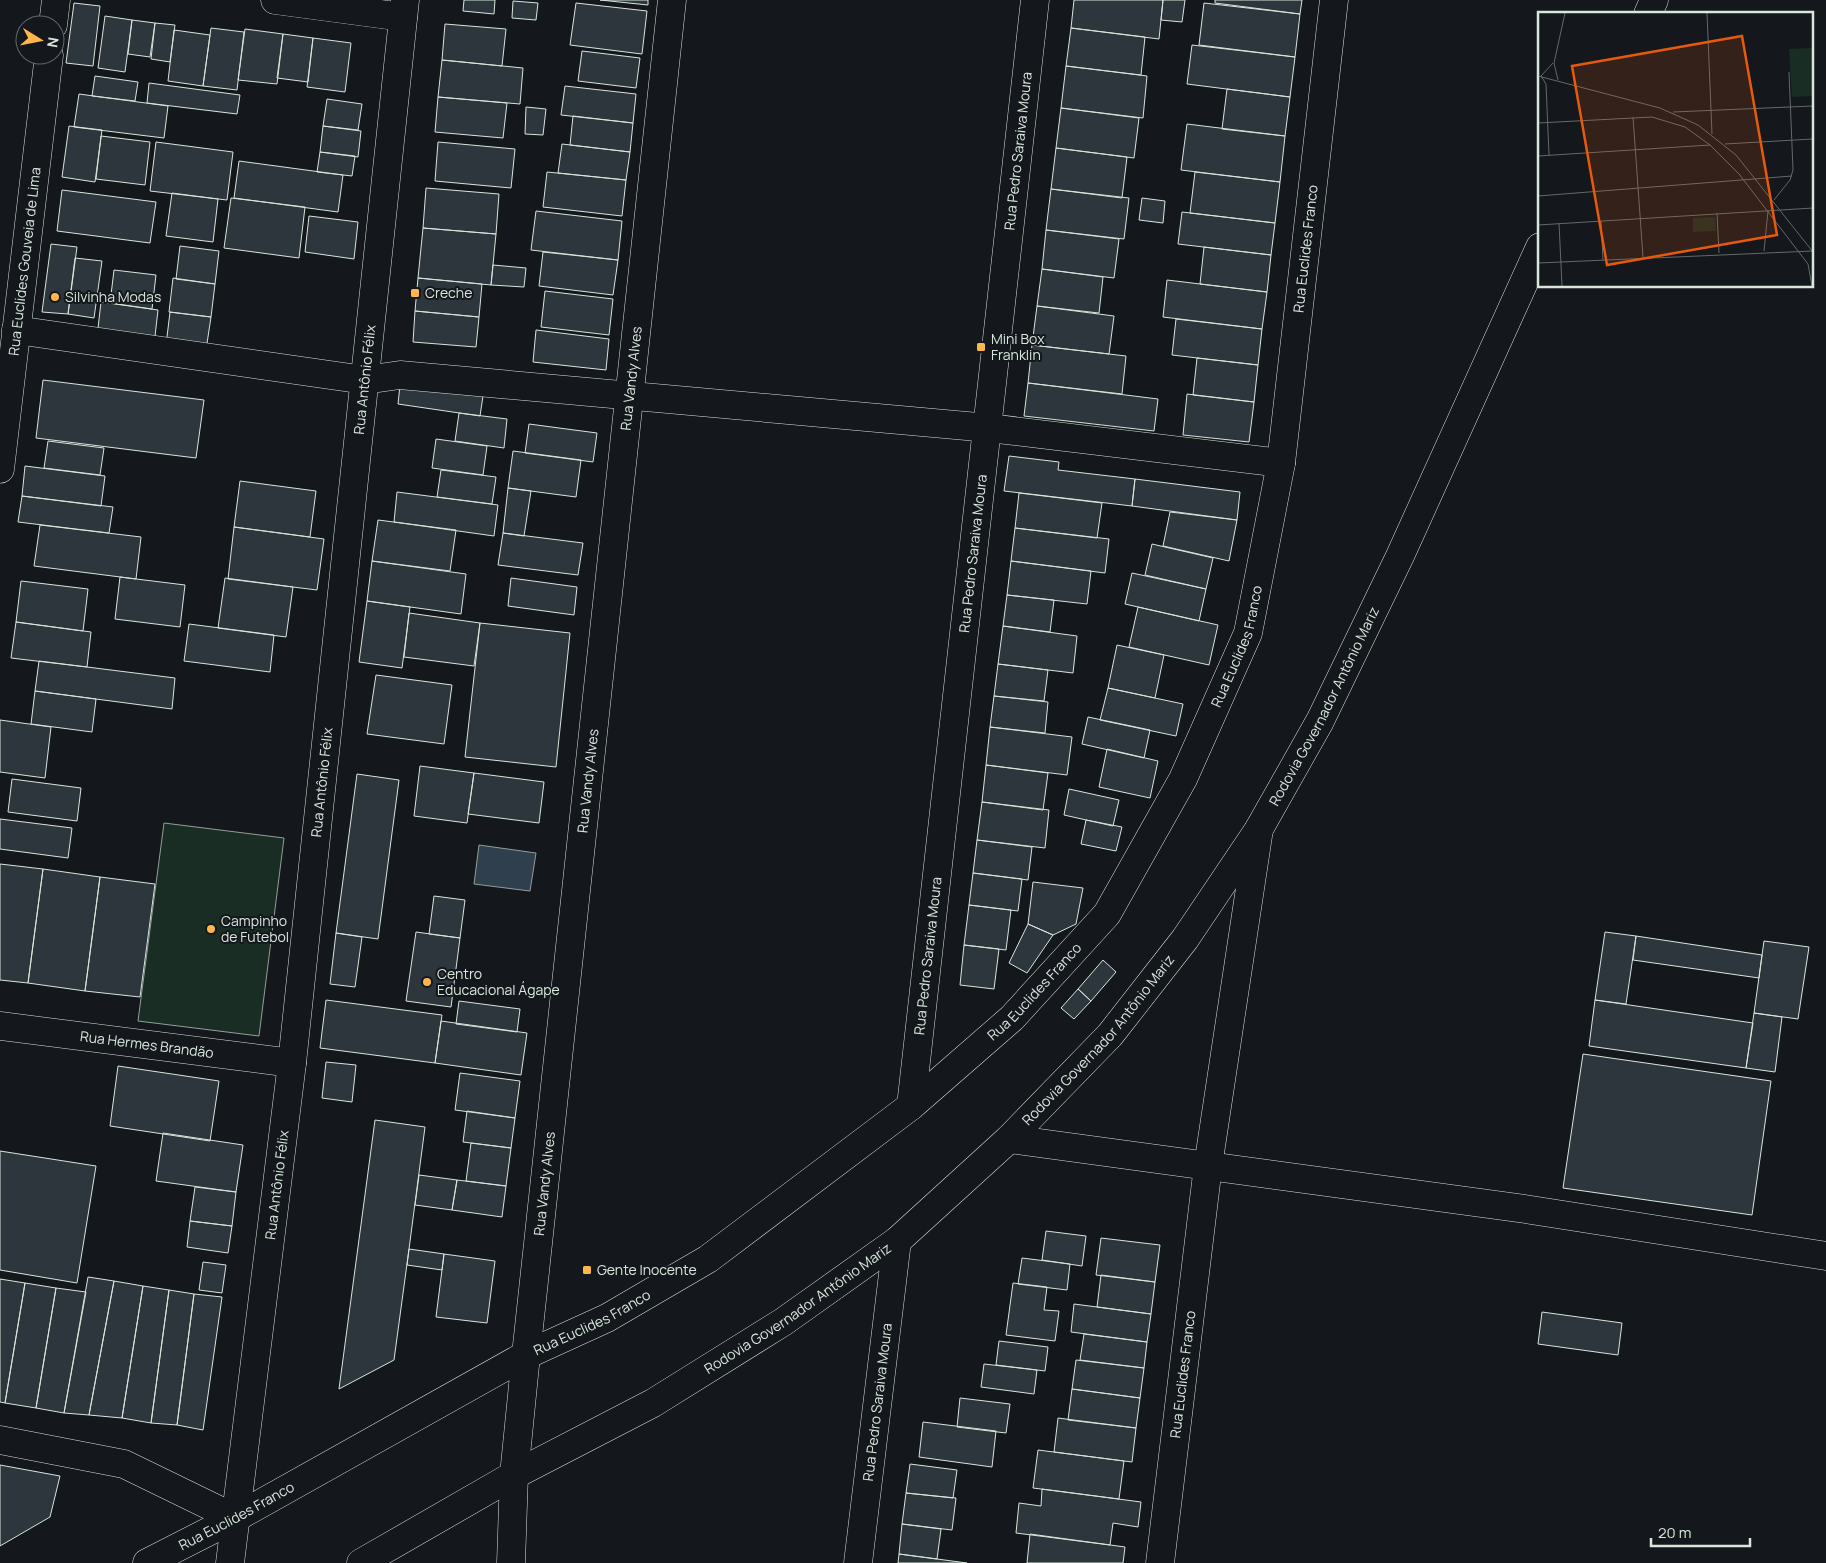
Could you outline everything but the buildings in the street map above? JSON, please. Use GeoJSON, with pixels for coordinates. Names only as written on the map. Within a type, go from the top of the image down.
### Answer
{"type":"FeatureCollection","features":[{"type":"Feature","properties":{"kind":"main road"},"geometry":{"type":"LineString","coordinates":[[54,15],[56,0]]}},
{"type":"Feature","properties":{"kind":"main road"},"geometry":{"type":"LineString","coordinates":[[275,0],[404,9]]}},
{"type":"Feature","properties":{"kind":"main road","name":"Rua Vandy Alves"},"geometry":{"type":"LineString","coordinates":[[511,1563],[514,1475],[526,1355],[672,0]]}},
{"type":"Feature","properties":{"kind":"main road","name":"Rua Pedro Saraiva Moura"},"geometry":{"type":"LineString","coordinates":[[911,1106],[1035,0]]}},
{"type":"Feature","properties":{"kind":"main road","name":"Rua Euclides Franco"},"geometry":{"type":"LineString","coordinates":[[147,1563],[235,1518],[526,1355],[607,1318],[708,1259],[911,1106],[1012,1018],[1107,914],[1183,779],[1248,634],[1281,463],[1334,0]]}},
{"type":"Feature","properties":{"kind":"main road"},"geometry":{"type":"LineString","coordinates":[[1649,12],[1654,0]]}},
{"type":"Feature","properties":{"kind":"main road","name":"Rua Antônio Félix"},"geometry":{"type":"LineString","coordinates":[[230,1563],[292,1063],[404,9]]}},
{"type":"Feature","properties":{"kind":"main road","name":"Rua Euclides Gouveia de Lima"},"geometry":{"type":"LineString","coordinates":[[0,469],[48,65]]}},
{"type":"Feature","properties":{"kind":"main road","name":"Rodovia Governador Antônio Mariz"},"geometry":{"type":"LineString","coordinates":[[360,1563],[514,1475],[653,1403],[784,1322],[897,1241],[1009,1139],[1110,1035],[1185,939],[1259,829],[1320,721],[1396,565],[1538,251]]}},
{"type":"Feature","properties":{"kind":"main road"},"geometry":{"type":"LineString","coordinates":[[16,330],[365,380],[400,375],[988,428],[1281,463]]}},
{"type":"Feature","properties":{"kind":"main road","name":"Rua Euclides Franco"},"geometry":{"type":"LineString","coordinates":[[1160,1563],[1208,1166],[1259,829]]}},
{"type":"Feature","properties":{"kind":"main road","name":"Rua Hermes Brandão"},"geometry":{"type":"LineString","coordinates":[[0,1026],[292,1063]]}},
{"type":"Feature","properties":{"kind":"main road"},"geometry":{"type":"LineString","coordinates":[[1009,1139],[1525,1209],[1826,1256]]}},
{"type":"Feature","properties":{"kind":"main road","name":"Rua Pedro Saraiva Moura"},"geometry":{"type":"LineString","coordinates":[[858,1563],[897,1241]]}},
{"type":"Feature","properties":{"kind":"main road"},"geometry":{"type":"LineString","coordinates":[[0,1440],[124,1464],[235,1518]]}},
{"type":"Feature","properties":{"kind":"green space","name":"Campinho de Futebol"},"geometry":{"type":"Polygon","coordinates":[[[164,823],[284,838],[259,1036],[138,1021],[164,823]]]}},
{"type":"Feature","properties":{"kind":"water"},"geometry":{"type":"Polygon","coordinates":[[[479,845],[536,853],[530,891],[474,884],[479,845]]]}},
{"type":"Feature","properties":{"kind":"place","name":"Creche"},"geometry":{"type":"Point","coordinates":[415,293]}},
{"type":"Feature","properties":{"kind":"place","name":"Silvinha Modas"},"geometry":{"type":"Point","coordinates":[55,297]}},
{"type":"Feature","properties":{"kind":"place","name":"Mini Box Franklin"},"geometry":{"type":"Point","coordinates":[981,347]}},
{"type":"Feature","properties":{"kind":"place","name":"Campinho de Futebol"},"geometry":{"type":"Point","coordinates":[211,929]}},
{"type":"Feature","properties":{"kind":"place","name":"Centro Educacional Ágape"},"geometry":{"type":"Point","coordinates":[427,982]}},
{"type":"Feature","properties":{"kind":"place","name":"Gente Inocente"},"geometry":{"type":"Point","coordinates":[587,1270]}}]}
